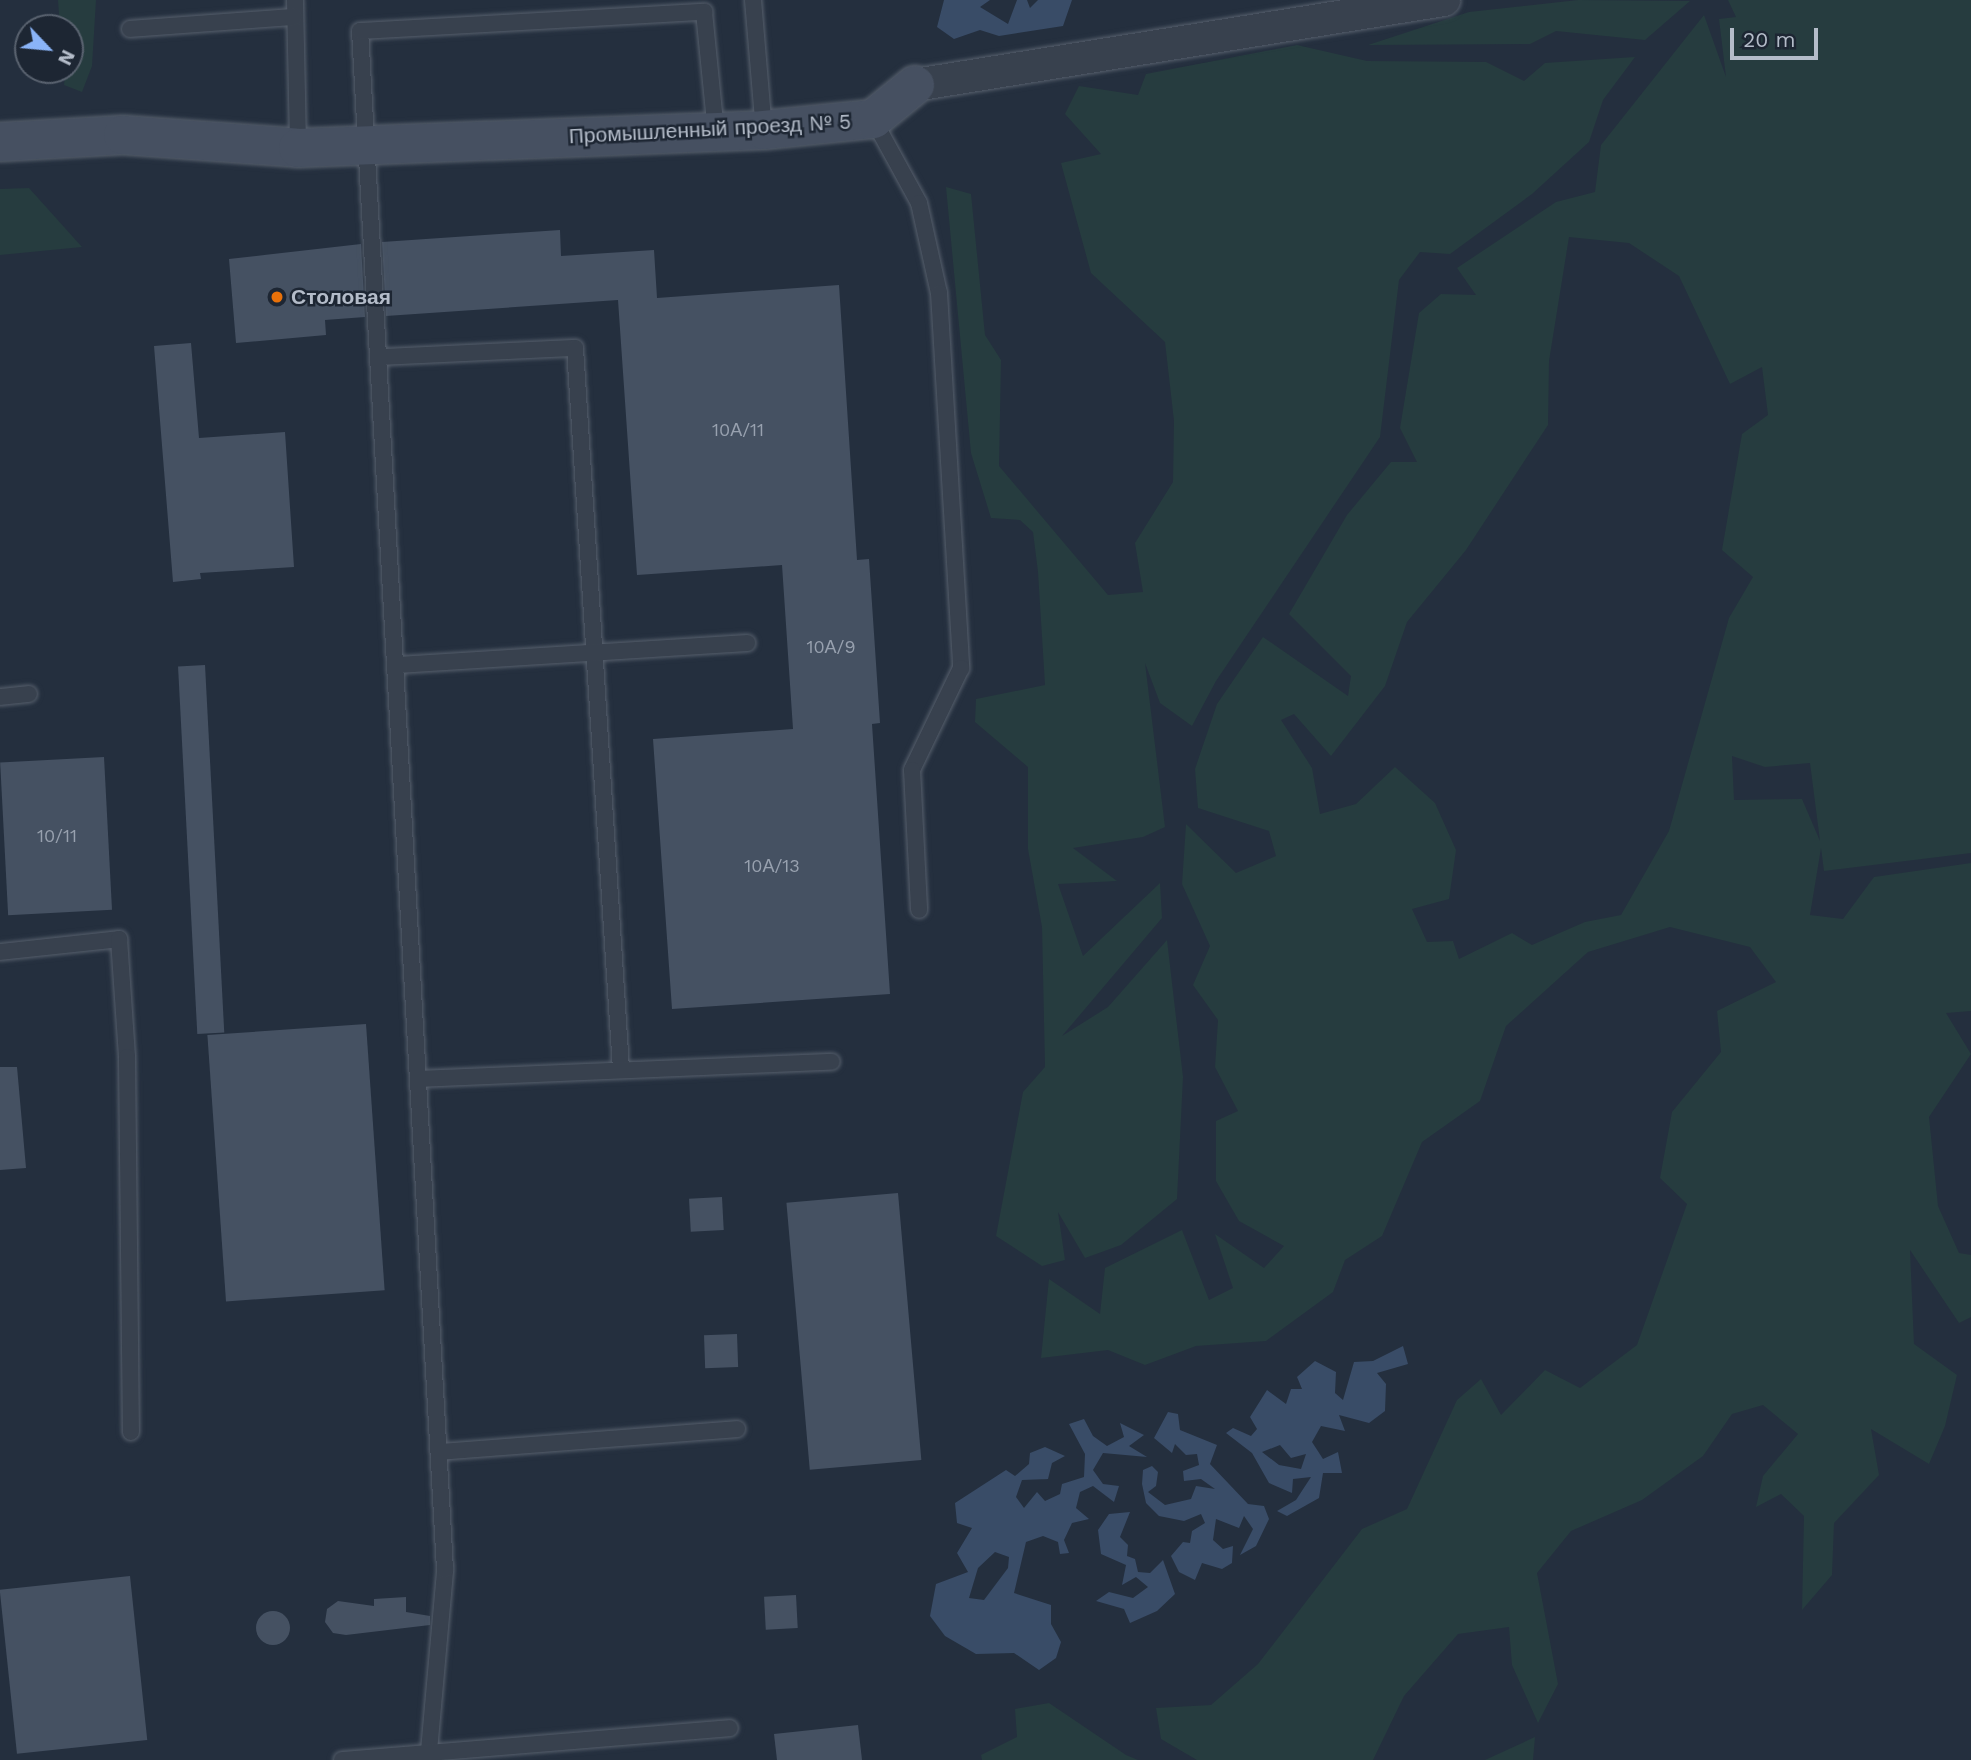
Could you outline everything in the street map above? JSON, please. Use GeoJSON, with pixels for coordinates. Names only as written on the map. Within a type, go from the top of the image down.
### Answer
{"type":"FeatureCollection","features":[{"type":"Feature","properties":{"kind":"street","name":"Промышленный проезд № 5"},"geometry":{"type":"LineString","coordinates":[[0,142],[123,135],[298,148],[764,130],[873,119],[915,85],[1444,0]]}},
{"type":"Feature","properties":{"kind":"lane"},"geometry":{"type":"LineString","coordinates":[[295,0],[298,148]]}},
{"type":"Feature","properties":{"kind":"lane"},"geometry":{"type":"LineString","coordinates":[[753,0],[764,130]]}},
{"type":"Feature","properties":{"kind":"lane"},"geometry":{"type":"LineString","coordinates":[[429,1751],[445,1570],[382,357],[360,31],[705,12],[716,132]]}},
{"type":"Feature","properties":{"kind":"lane"},"geometry":{"type":"LineString","coordinates":[[130,29],[295,17]]}},
{"type":"Feature","properties":{"kind":"lane"},"geometry":{"type":"LineString","coordinates":[[873,119],[919,203],[939,293],[961,668],[912,770],[919,910]]}},
{"type":"Feature","properties":{"kind":"lane"},"geometry":{"type":"LineString","coordinates":[[382,357],[576,348],[621,1070]]}},
{"type":"Feature","properties":{"kind":"lane"},"geometry":{"type":"LineString","coordinates":[[398,665],[747,643]]}},
{"type":"Feature","properties":{"kind":"lane"},"geometry":{"type":"LineString","coordinates":[[0,697],[29,694]]}},
{"type":"Feature","properties":{"kind":"lane"},"geometry":{"type":"LineString","coordinates":[[0,952],[119,939],[127,1057],[131,1432]]}},
{"type":"Feature","properties":{"kind":"lane"},"geometry":{"type":"LineString","coordinates":[[419,1079],[832,1062]]}},
{"type":"Feature","properties":{"kind":"lane"},"geometry":{"type":"LineString","coordinates":[[439,1452],[737,1429]]}},
{"type":"Feature","properties":{"kind":"lane"},"geometry":{"type":"LineString","coordinates":[[342,1760],[730,1728]]}},
{"type":"Feature","properties":{"kind":"green space"},"geometry":{"type":"Polygon","coordinates":[[[58,0],[96,0],[92,66],[82,92],[64,85],[84,84],[84,14],[59,14],[58,0]]]}},
{"type":"Feature","properties":{"kind":"green space"},"geometry":{"type":"Polygon","coordinates":[[[1578,0],[1690,1],[1645,40],[1556,31],[1530,44],[1368,45],[1469,12],[1578,0]]]}},
{"type":"Feature","properties":{"kind":"green space"},"geometry":{"type":"Polygon","coordinates":[[[1728,0],[1971,0],[1971,853],[1824,871],[1821,848],[1810,915],[1843,919],[1874,877],[1971,863],[1971,1011],[1946,1013],[1971,1054],[1929,1117],[1938,1206],[1959,1253],[1971,1255],[1971,1317],[1959,1323],[1910,1250],[1914,1344],[1957,1375],[1945,1426],[1929,1464],[1871,1429],[1879,1475],[1834,1523],[1832,1575],[1802,1610],[1804,1516],[1781,1494],[1756,1507],[1763,1476],[1798,1434],[1763,1405],[1732,1414],[1703,1456],[1642,1500],[1571,1531],[1537,1573],[1558,1684],[1538,1723],[1512,1665],[1509,1627],[1458,1634],[1404,1696],[1373,1760],[1197,1760],[1161,1739],[1156,1708],[1211,1705],[1258,1664],[1362,1529],[1407,1509],[1457,1400],[1481,1379],[1501,1415],[1545,1370],[1580,1388],[1637,1345],[1687,1204],[1660,1178],[1672,1112],[1721,1052],[1717,1011],[1776,982],[1750,947],[1670,927],[1588,952],[1506,1026],[1480,1101],[1422,1142],[1382,1236],[1345,1260],[1333,1292],[1266,1341],[1196,1346],[1145,1365],[1108,1350],[1041,1358],[1049,1279],[1100,1314],[1105,1268],[1182,1230],[1209,1300],[1233,1288],[1215,1234],[1264,1268],[1284,1246],[1239,1221],[1216,1181],[1216,1121],[1238,1111],[1215,1067],[1218,1020],[1193,985],[1210,946],[1182,884],[1186,824],[1236,873],[1276,856],[1269,831],[1198,808],[1195,769],[1217,704],[1263,637],[1348,696],[1351,676],[1289,614],[1347,515],[1391,462],[1417,462],[1400,428],[1419,313],[1441,294],[1476,295],[1457,268],[1556,202],[1595,192],[1601,145],[1704,15],[1726,77],[1719,19],[1736,17],[1728,0]],[[1569,237],[1549,361],[1548,425],[1466,550],[1407,622],[1385,686],[1331,756],[1294,714],[1281,720],[1312,768],[1320,814],[1356,804],[1395,767],[1435,803],[1456,850],[1449,899],[1412,909],[1427,942],[1453,941],[1459,959],[1512,933],[1532,945],[1585,922],[1621,915],[1669,831],[1729,618],[1753,577],[1722,550],[1742,434],[1768,415],[1762,367],[1730,384],[1679,276],[1629,243],[1569,237]],[[1732,756],[1734,800],[1802,799],[1820,841],[1810,763],[1765,767],[1732,756]]]}},
{"type":"Feature","properties":{"kind":"green space"},"geometry":{"type":"Polygon","coordinates":[[[1297,45],[1367,61],[1486,62],[1524,81],[1545,63],[1635,57],[1603,100],[1589,142],[1532,194],[1450,254],[1420,252],[1399,280],[1380,437],[1216,681],[1192,726],[1160,703],[1145,663],[1165,827],[1143,837],[1073,848],[1117,881],[1058,884],[1083,956],[1160,883],[1162,918],[1062,1036],[1108,1007],[1167,940],[1183,1077],[1177,1199],[1121,1245],[1085,1258],[1058,1212],[1065,1260],[1042,1266],[996,1236],[1023,1092],[1045,1067],[1042,927],[1028,849],[1028,767],[975,722],[976,699],[1045,685],[1038,572],[1033,532],[1020,520],[991,518],[971,453],[946,187],[971,194],[985,335],[1001,360],[999,466],[1108,595],[1143,592],[1135,543],[1173,482],[1174,421],[1165,342],[1091,273],[1061,163],[1101,154],[1065,114],[1079,86],[1138,95],[1146,74],[1297,45]]]}},
{"type":"Feature","properties":{"kind":"green space"},"geometry":{"type":"Polygon","coordinates":[[[29,188],[82,247],[0,255],[0,189],[29,188]]]}},
{"type":"Feature","properties":{"kind":"green space"},"geometry":{"type":"Polygon","coordinates":[[[1049,1703],[1126,1755],[1138,1760],[982,1760],[981,1755],[1017,1737],[1015,1709],[1049,1703]]]}},
{"type":"Feature","properties":{"kind":"green space"},"geometry":{"type":"Polygon","coordinates":[[[1535,1737],[1533,1760],[1485,1760],[1535,1737]]]}},
{"type":"Feature","properties":{"kind":"water"},"geometry":{"type":"Polygon","coordinates":[[[944,0],[990,0],[980,7],[1008,24],[1017,0],[1027,0],[1030,8],[1038,0],[1072,0],[1063,26],[999,36],[980,30],[954,39],[937,27],[944,0]]]}},
{"type":"Feature","properties":{"kind":"water"},"geometry":{"type":"Polygon","coordinates":[[[1403,1346],[1408,1364],[1377,1373],[1386,1384],[1385,1411],[1369,1423],[1339,1415],[1345,1431],[1321,1426],[1312,1442],[1323,1459],[1338,1452],[1342,1473],[1323,1473],[1319,1498],[1287,1516],[1277,1511],[1296,1500],[1311,1477],[1293,1479],[1292,1493],[1269,1483],[1252,1453],[1226,1433],[1233,1428],[1251,1436],[1257,1429],[1250,1417],[1267,1390],[1286,1404],[1291,1389],[1302,1389],[1297,1377],[1315,1361],[1336,1372],[1335,1393],[1343,1400],[1354,1362],[1373,1361],[1403,1346]],[[1280,1445],[1262,1452],[1279,1465],[1301,1469],[1306,1454],[1291,1458],[1280,1445]]]}},
{"type":"Feature","properties":{"kind":"water"},"geometry":{"type":"Polygon","coordinates":[[[1168,1412],[1178,1414],[1180,1430],[1217,1445],[1210,1464],[1248,1504],[1264,1506],[1269,1519],[1256,1546],[1240,1555],[1253,1529],[1244,1516],[1239,1528],[1216,1519],[1213,1540],[1223,1549],[1233,1546],[1232,1563],[1222,1569],[1202,1563],[1195,1580],[1179,1572],[1171,1556],[1183,1542],[1190,1543],[1192,1531],[1205,1523],[1201,1514],[1184,1521],[1159,1516],[1146,1503],[1142,1484],[1143,1470],[1152,1466],[1158,1472],[1156,1486],[1148,1492],[1165,1505],[1191,1499],[1196,1486],[1215,1489],[1201,1479],[1184,1481],[1183,1471],[1199,1465],[1197,1454],[1186,1455],[1175,1444],[1172,1453],[1154,1438],[1168,1412]]]}},
{"type":"Feature","properties":{"kind":"water"},"geometry":{"type":"Polygon","coordinates":[[[1084,1419],[1093,1436],[1107,1446],[1124,1437],[1120,1423],[1144,1435],[1129,1446],[1147,1457],[1103,1453],[1093,1470],[1103,1484],[1119,1486],[1114,1502],[1093,1486],[1080,1492],[1076,1508],[1089,1519],[1072,1523],[1064,1540],[1069,1553],[1060,1554],[1058,1542],[1043,1536],[1026,1542],[1014,1593],[1051,1605],[1051,1624],[1061,1642],[1056,1658],[1039,1670],[1014,1653],[976,1654],[945,1636],[930,1616],[936,1584],[968,1572],[957,1553],[972,1528],[957,1523],[955,1503],[1006,1470],[1015,1476],[1029,1464],[1030,1453],[1045,1447],[1065,1456],[1052,1463],[1048,1479],[1022,1480],[1016,1497],[1024,1508],[1037,1492],[1045,1501],[1060,1494],[1062,1484],[1084,1477],[1085,1454],[1069,1424],[1084,1419]],[[995,1552],[978,1568],[969,1598],[984,1600],[1008,1568],[1009,1557],[995,1552]]]}},
{"type":"Feature","properties":{"kind":"water"},"geometry":{"type":"Polygon","coordinates":[[[1130,1512],[1120,1537],[1128,1545],[1127,1556],[1135,1559],[1138,1572],[1150,1573],[1163,1560],[1175,1594],[1157,1611],[1130,1623],[1124,1609],[1096,1601],[1109,1592],[1133,1598],[1148,1587],[1136,1577],[1122,1585],[1126,1565],[1101,1554],[1098,1530],[1109,1514],[1130,1512]]]}},
{"type":"Feature","properties":{"kind":"building"},"geometry":{"type":"Polygon","coordinates":[[[560,230],[561,256],[654,250],[657,298],[839,285],[857,560],[869,559],[880,723],[872,724],[890,994],[672,1009],[653,739],[793,729],[782,565],[637,575],[618,300],[386,316],[382,242],[560,230]]]}},
{"type":"Feature","properties":{"kind":"building","name":"Столовая"},"geometry":{"type":"Polygon","coordinates":[[[361,244],[365,317],[325,320],[326,335],[236,343],[229,259],[361,244]]]}},
{"type":"Feature","properties":{"kind":"building"},"geometry":{"type":"Polygon","coordinates":[[[191,343],[199,438],[285,432],[294,567],[200,573],[201,579],[173,582],[154,346],[191,343]]]}},
{"type":"Feature","properties":{"kind":"building"},"geometry":{"type":"Polygon","coordinates":[[[205,665],[224,1032],[197,1034],[178,666],[205,665]]]}},
{"type":"Feature","properties":{"kind":"building"},"geometry":{"type":"Polygon","coordinates":[[[104,757],[112,910],[8,915],[0,762],[104,757]]]}},
{"type":"Feature","properties":{"kind":"building"},"geometry":{"type":"Polygon","coordinates":[[[366,1024],[385,1290],[226,1301],[207,1035],[366,1024]]]}},
{"type":"Feature","properties":{"kind":"building"},"geometry":{"type":"Polygon","coordinates":[[[0,1067],[17,1067],[26,1168],[0,1170],[0,1067]]]}},
{"type":"Feature","properties":{"kind":"building"},"geometry":{"type":"Polygon","coordinates":[[[898,1193],[921,1460],[810,1470],[786,1203],[898,1193]]]}},
{"type":"Feature","properties":{"kind":"building"},"geometry":{"type":"Polygon","coordinates":[[[722,1197],[724,1230],[691,1232],[689,1199],[722,1197]]]}},
{"type":"Feature","properties":{"kind":"building"},"geometry":{"type":"Polygon","coordinates":[[[737,1334],[738,1367],[705,1368],[704,1335],[737,1334]]]}},
{"type":"Feature","properties":{"kind":"building"},"geometry":{"type":"Polygon","coordinates":[[[130,1576],[147,1740],[17,1754],[0,1590],[130,1576]]]}},
{"type":"Feature","properties":{"kind":"building"},"geometry":{"type":"Polygon","coordinates":[[[796,1595],[798,1628],[766,1630],[764,1597],[796,1595]]]}},
{"type":"Feature","properties":{"kind":"building"},"geometry":{"type":"Polygon","coordinates":[[[406,1597],[406,1612],[430,1616],[430,1625],[346,1635],[333,1633],[325,1622],[327,1609],[338,1601],[374,1606],[374,1599],[406,1597]]]}},
{"type":"Feature","properties":{"kind":"building"},"geometry":{"type":"Polygon","coordinates":[[[273,1611],[285,1616],[290,1628],[285,1640],[273,1645],[261,1640],[256,1628],[261,1616],[273,1611]]]}},
{"type":"Feature","properties":{"kind":"building"},"geometry":{"type":"Polygon","coordinates":[[[858,1725],[862,1760],[777,1760],[774,1734],[858,1725]]]}},
{"type":"Feature","properties":{"kind":"place","name":"Столовая"},"geometry":{"type":"Point","coordinates":[277,297]}}]}
